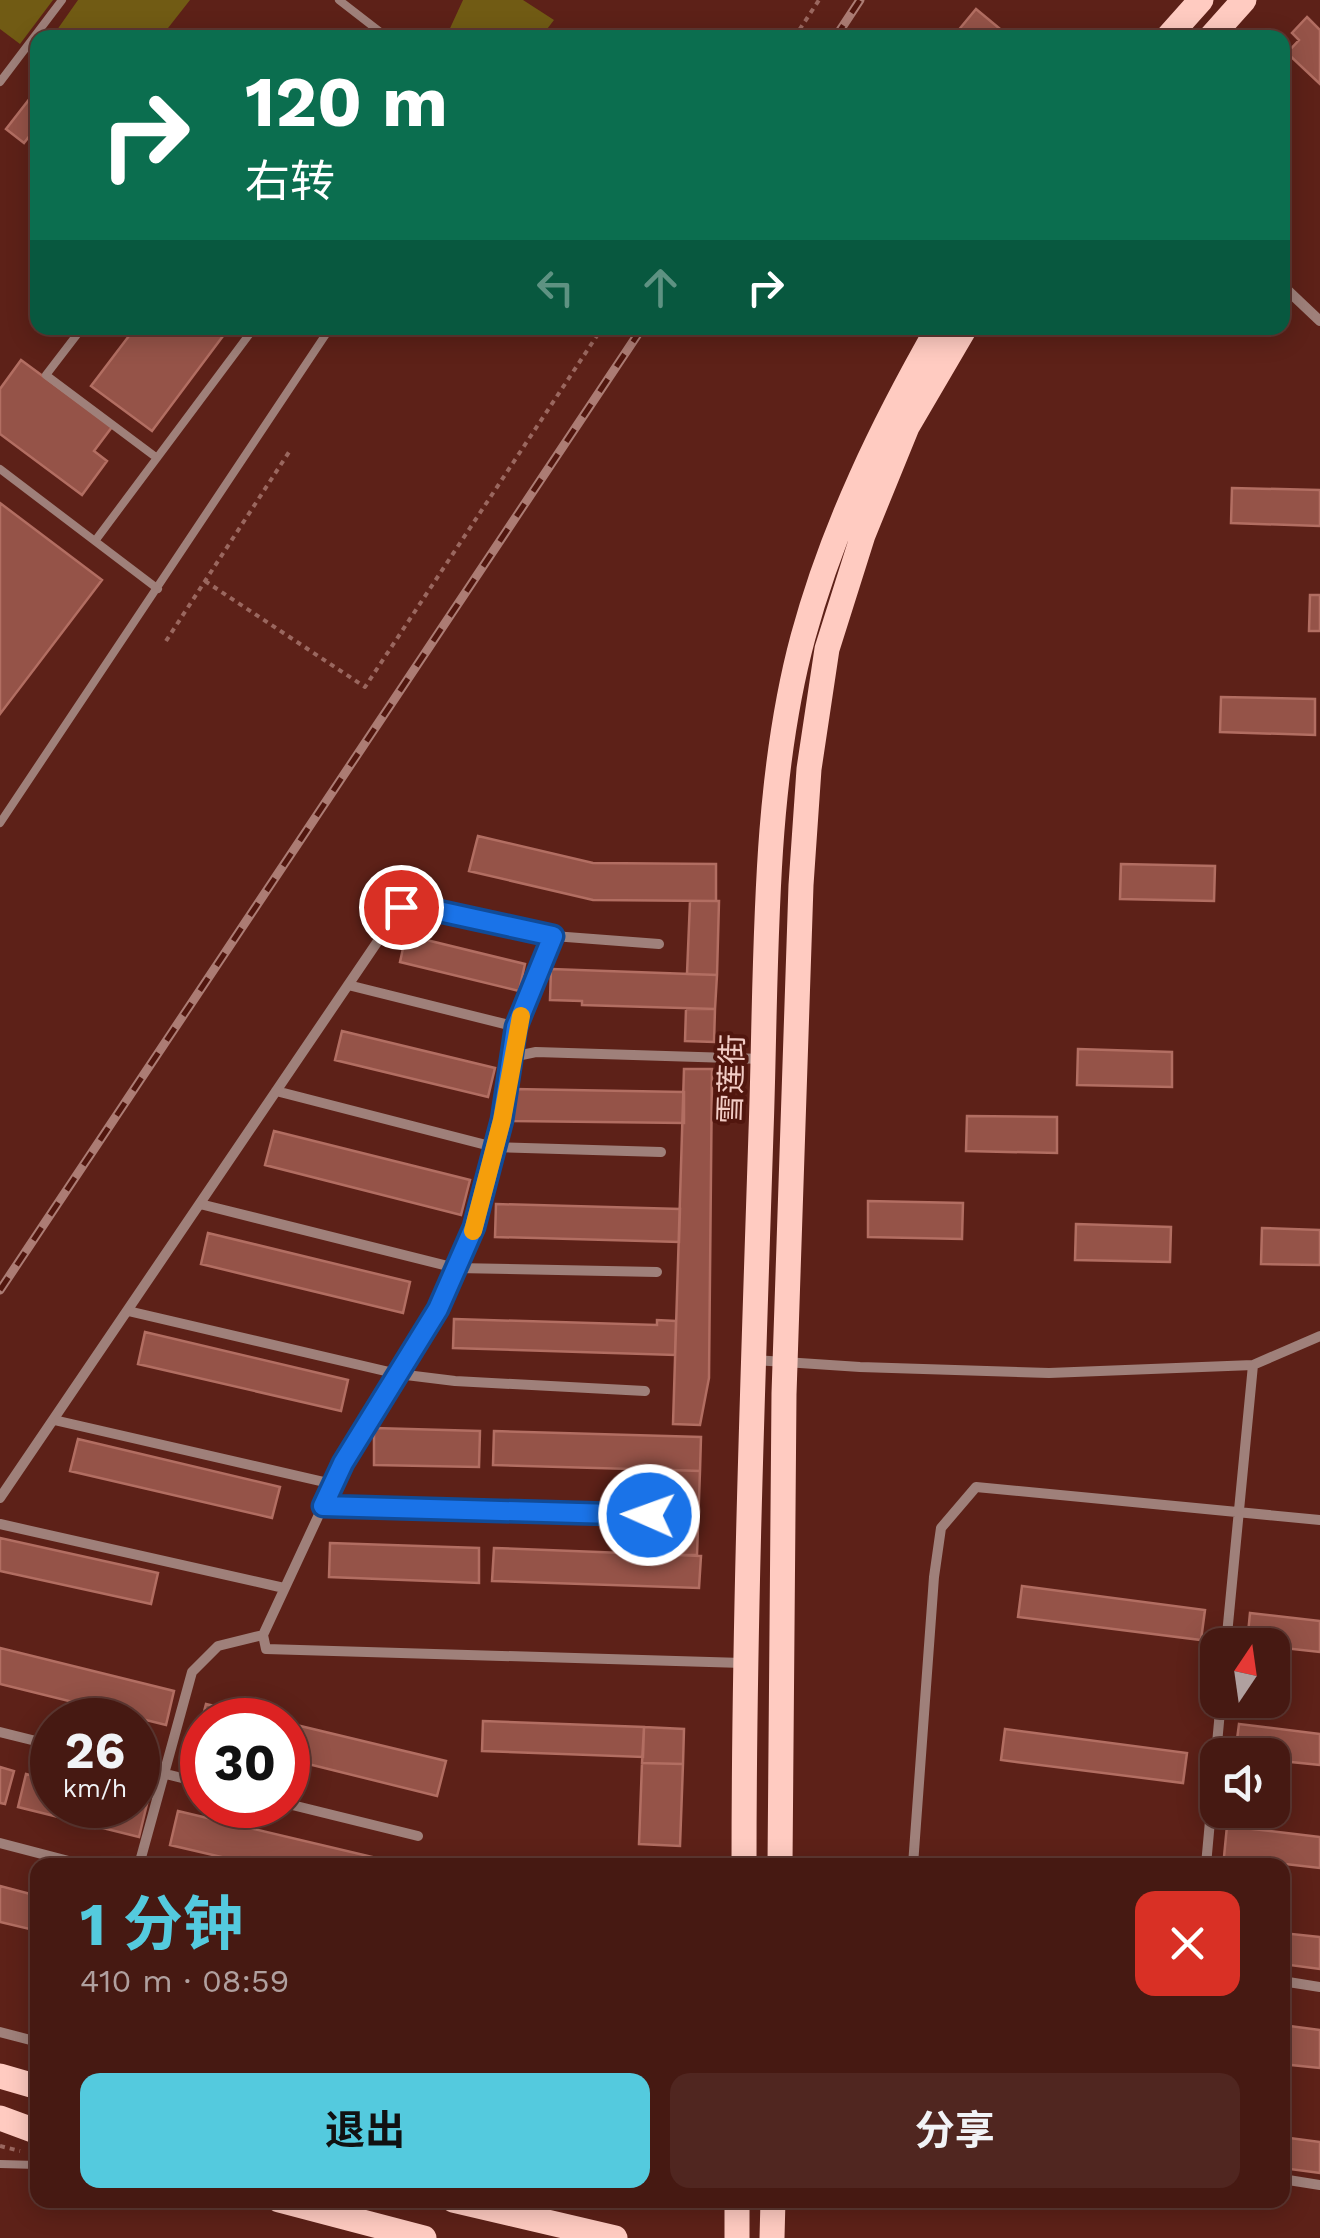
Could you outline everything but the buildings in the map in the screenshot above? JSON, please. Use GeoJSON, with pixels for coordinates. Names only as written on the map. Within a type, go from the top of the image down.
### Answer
{"type":"FeatureCollection","features":[{"type":"Feature","properties":{"kind":"main road"},"geometry":{"type":"LineString","coordinates":[[1174,30],[1200,0]]}},
{"type":"Feature","properties":{"kind":"main road"},"geometry":{"type":"LineString","coordinates":[[1217,30],[1244,0]]}},
{"type":"Feature","properties":{"kind":"main road","name":"雪莲街"},"geometry":{"type":"LineString","coordinates":[[744,1858],[744,1663],[770,879],[780,763],[803,640],[839,526],[887,418],[934,335]]}},
{"type":"Feature","properties":{"kind":"main road"},"geometry":{"type":"LineString","coordinates":[[780,1858],[785,1362],[801,885],[809,769],[827,650],[863,535],[907,427],[960,335]]}},
{"type":"Feature","properties":{"kind":"main road"},"geometry":{"type":"LineString","coordinates":[[0,2076],[30,2085]]}},
{"type":"Feature","properties":{"kind":"main road"},"geometry":{"type":"LineString","coordinates":[[0,2094],[30,2100]]}},
{"type":"Feature","properties":{"kind":"main road"},"geometry":{"type":"LineString","coordinates":[[0,2118],[30,2129]]}},
{"type":"Feature","properties":{"kind":"main road"},"geometry":{"type":"LineString","coordinates":[[0,2139],[30,2141]]}},
{"type":"Feature","properties":{"kind":"main road"},"geometry":{"type":"LineString","coordinates":[[310,2208],[424,2238]]}},
{"type":"Feature","properties":{"kind":"main road"},"geometry":{"type":"LineString","coordinates":[[487,2208],[615,2238]]}},
{"type":"Feature","properties":{"kind":"main road"},"geometry":{"type":"LineString","coordinates":[[736,2238],[738,2208]]}},
{"type":"Feature","properties":{"kind":"main road"},"geometry":{"type":"LineString","coordinates":[[772,2238],[773,2208]]}},
{"type":"Feature","properties":{"kind":"street"},"geometry":{"type":"LineString","coordinates":[[1290,293],[1320,321]]}},
{"type":"Feature","properties":{"kind":"street"},"geometry":{"type":"LineString","coordinates":[[0,1498],[401,907],[434,910],[553,936],[658,944]]}},
{"type":"Feature","properties":{"kind":"street"},"geometry":{"type":"LineString","coordinates":[[553,936],[516,1027],[494,1147],[474,1227],[438,1309],[333,1484],[263,1635],[266,1649],[744,1663]]}},
{"type":"Feature","properties":{"kind":"street"},"geometry":{"type":"LineString","coordinates":[[348,985],[516,1027]]}},
{"type":"Feature","properties":{"kind":"street"},"geometry":{"type":"LineString","coordinates":[[512,1057],[536,1052],[764,1059]]}},
{"type":"Feature","properties":{"kind":"street"},"geometry":{"type":"LineString","coordinates":[[276,1091],[494,1147],[661,1152]]}},
{"type":"Feature","properties":{"kind":"street"},"geometry":{"type":"LineString","coordinates":[[200,1204],[456,1268],[657,1272]]}},
{"type":"Feature","properties":{"kind":"street"},"geometry":{"type":"LineString","coordinates":[[128,1311],[398,1374],[645,1391]]}},
{"type":"Feature","properties":{"kind":"street"},"geometry":{"type":"LineString","coordinates":[[754,1360],[1049,1373],[1253,1365],[1320,1336]]}},
{"type":"Feature","properties":{"kind":"street"},"geometry":{"type":"LineString","coordinates":[[1228,1628],[1253,1365]]}},
{"type":"Feature","properties":{"kind":"street"},"geometry":{"type":"LineString","coordinates":[[54,1420],[333,1484]]}},
{"type":"Feature","properties":{"kind":"street"},"geometry":{"type":"LineString","coordinates":[[913,1858],[934,1577],[942,1528],[976,1486],[1320,1520]]}},
{"type":"Feature","properties":{"kind":"street"},"geometry":{"type":"LineString","coordinates":[[323,1506],[649,1515]]}},
{"type":"Feature","properties":{"kind":"street"},"geometry":{"type":"LineString","coordinates":[[0,1524],[284,1588]]}},
{"type":"Feature","properties":{"kind":"street"},"geometry":{"type":"LineString","coordinates":[[141,1858],[192,1672],[218,1646],[263,1635]]}},
{"type":"Feature","properties":{"kind":"street"},"geometry":{"type":"LineString","coordinates":[[1207,1858],[1219,1718]]}},
{"type":"Feature","properties":{"kind":"street"},"geometry":{"type":"LineString","coordinates":[[0,1732],[30,1740]]}},
{"type":"Feature","properties":{"kind":"street"},"geometry":{"type":"LineString","coordinates":[[160,1773],[180,1778]]}},
{"type":"Feature","properties":{"kind":"street"},"geometry":{"type":"LineString","coordinates":[[310,1809],[418,1836]]}},
{"type":"Feature","properties":{"kind":"street"},"geometry":{"type":"LineString","coordinates":[[0,1844],[56,1858]]}},
{"type":"Feature","properties":{"kind":"street"},"geometry":{"type":"LineString","coordinates":[[1290,1982],[1320,1987]]}},
{"type":"Feature","properties":{"kind":"street"},"geometry":{"type":"LineString","coordinates":[[0,2032],[30,2040]]}},
{"type":"Feature","properties":{"kind":"street"},"geometry":{"type":"LineString","coordinates":[[1290,2180],[1320,2186]]}},
{"type":"Feature","properties":{"kind":"lane"},"geometry":{"type":"LineString","coordinates":[[39,30],[62,0]]}},
{"type":"Feature","properties":{"kind":"lane"},"geometry":{"type":"LineString","coordinates":[[339,0],[378,30]]}},
{"type":"Feature","properties":{"kind":"lane"},"geometry":{"type":"LineString","coordinates":[[0,82],[30,42]]}},
{"type":"Feature","properties":{"kind":"lane"},"geometry":{"type":"LineString","coordinates":[[77,335],[46,375],[157,458]]}},
{"type":"Feature","properties":{"kind":"lane"},"geometry":{"type":"LineString","coordinates":[[95,541],[249,335]]}},
{"type":"Feature","properties":{"kind":"lane"},"geometry":{"type":"LineString","coordinates":[[0,823],[325,335]]}},
{"type":"Feature","properties":{"kind":"lane"},"geometry":{"type":"LineString","coordinates":[[0,468],[158,589]]}},
{"type":"Feature","properties":{"kind":"lane"},"geometry":{"type":"LineString","coordinates":[[0,2164],[30,2166]]}},
{"type":"Feature","properties":{"kind":"path"},"geometry":{"type":"LineString","coordinates":[[799,30],[819,0]]}},
{"type":"Feature","properties":{"kind":"path"},"geometry":{"type":"LineString","coordinates":[[205,581],[365,686],[597,335]]}},
{"type":"Feature","properties":{"kind":"path"},"geometry":{"type":"LineString","coordinates":[[166,641],[291,449]]}},
{"type":"Feature","properties":{"kind":"shaded area"},"geometry":{"type":"Polygon","coordinates":[[[0,0],[53,0],[20,44],[0,29],[0,0]]]}},
{"type":"Feature","properties":{"kind":"shaded area"},"geometry":{"type":"Polygon","coordinates":[[[78,0],[190,0],[166,30],[57,30],[78,0]]]}},
{"type":"Feature","properties":{"kind":"shaded area"},"geometry":{"type":"Polygon","coordinates":[[[463,0],[523,0],[554,20],[546,30],[449,30],[463,0]]]}},
{"type":"Feature","properties":{"kind":"railway"},"geometry":{"type":"LineString","coordinates":[[840,30],[860,0]]}},
{"type":"Feature","properties":{"kind":"railway"},"geometry":{"type":"LineString","coordinates":[[0,1290],[637,335]]}},
{"type":"Feature","properties":{"kind":"slow traffic"},"geometry":{"type":"LineString","coordinates":[[473,1231],[502,1120],[521,1016]]}},
{"type":"Feature","properties":{"kind":"route"},"geometry":{"type":"LineString","coordinates":[[401,907],[434,910],[553,936],[516,1027],[502,1120],[474,1227],[438,1309],[343,1463],[323,1506],[649,1515]]}}]}
